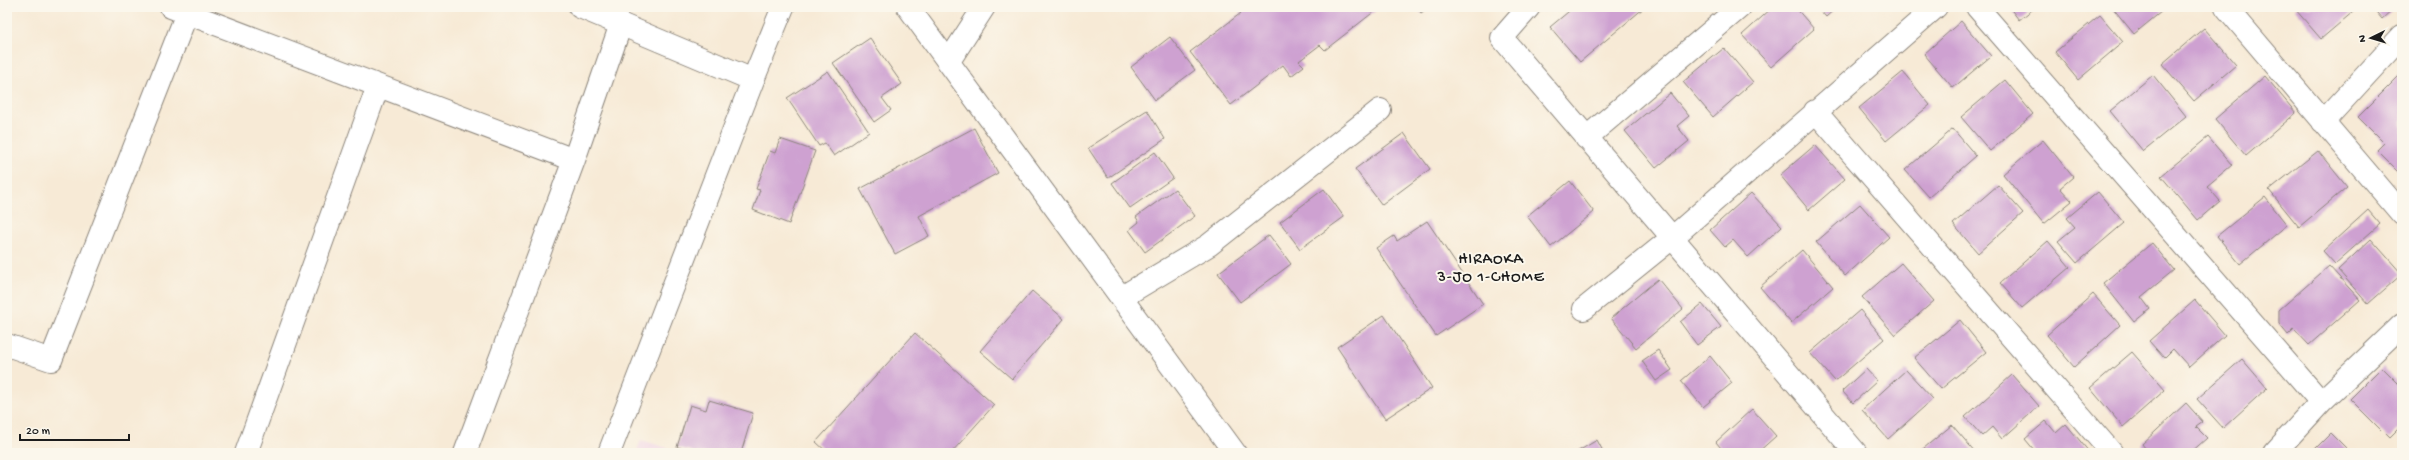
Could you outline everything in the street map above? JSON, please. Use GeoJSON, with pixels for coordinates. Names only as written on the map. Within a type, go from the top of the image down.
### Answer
{"type":"FeatureCollection","features":[{"type":"Feature","properties":{"kind":"street"},"geometry":{"type":"LineString","coordinates":[[580,7],[753,80]]}},
{"type":"Feature","properties":{"kind":"street"},"geometry":{"type":"LineString","coordinates":[[608,453],[753,80],[783,7]]}},
{"type":"Feature","properties":{"kind":"street"},"geometry":{"type":"LineString","coordinates":[[908,7],[1235,453]]}},
{"type":"Feature","properties":{"kind":"street"},"geometry":{"type":"LineString","coordinates":[[949,61],[984,7]]}},
{"type":"Feature","properties":{"kind":"street"},"geometry":{"type":"LineString","coordinates":[[1529,7],[1502,38],[1856,453]]}},
{"type":"Feature","properties":{"kind":"street"},"geometry":{"type":"LineString","coordinates":[[1586,138],[1740,7]]}},
{"type":"Feature","properties":{"kind":"street"},"geometry":{"type":"LineString","coordinates":[[1584,309],[1672,238],[1815,111],[1936,7]]}},
{"type":"Feature","properties":{"kind":"street"},"geometry":{"type":"LineString","coordinates":[[1977,7],[2321,402]]}},
{"type":"Feature","properties":{"kind":"street"},"geometry":{"type":"LineString","coordinates":[[2226,7],[2402,214]]}},
{"type":"Feature","properties":{"kind":"street"},"geometry":{"type":"LineString","coordinates":[[7,345],[51,360],[179,10],[574,160]]}},
{"type":"Feature","properties":{"kind":"street"},"geometry":{"type":"LineString","coordinates":[[465,453],[574,160],[621,24]]}},
{"type":"Feature","properties":{"kind":"street"},"geometry":{"type":"LineString","coordinates":[[2323,122],[2402,36]]}},
{"type":"Feature","properties":{"kind":"street"},"geometry":{"type":"LineString","coordinates":[[246,453],[378,86]]}},
{"type":"Feature","properties":{"kind":"street"},"geometry":{"type":"LineString","coordinates":[[1122,297],[1209,245],[1380,110]]}},
{"type":"Feature","properties":{"kind":"street"},"geometry":{"type":"LineString","coordinates":[[1815,111],[2112,453]]}},
{"type":"Feature","properties":{"kind":"street"},"geometry":{"type":"LineString","coordinates":[[2274,453],[2321,402],[2402,325]]}},
{"type":"Feature","properties":{"kind":"shaded area"},"geometry":{"type":"Polygon","coordinates":[[[641,440],[683,453],[636,453],[641,440]]]}},
{"type":"Feature","properties":{"kind":"building"},"geometry":{"type":"Polygon","coordinates":[[[1236,7],[1380,7],[1325,50],[1320,45],[1299,61],[1304,66],[1291,76],[1283,65],[1231,105],[1190,52],[1241,13],[1236,7]]]}},
{"type":"Feature","properties":{"kind":"building"},"geometry":{"type":"Polygon","coordinates":[[[1416,7],[1429,7],[1421,13],[1416,7]]]}},
{"type":"Feature","properties":{"kind":"building"},"geometry":{"type":"Polygon","coordinates":[[[1574,7],[1645,7],[1580,62],[1550,27],[1574,7]]]}},
{"type":"Feature","properties":{"kind":"building"},"geometry":{"type":"Polygon","coordinates":[[[1773,7],[1795,7],[1814,29],[1771,67],[1742,35],[1773,7]]]}},
{"type":"Feature","properties":{"kind":"building"},"geometry":{"type":"Polygon","coordinates":[[[1817,7],[1837,7],[1826,17],[1817,7]]]}},
{"type":"Feature","properties":{"kind":"building"},"geometry":{"type":"Polygon","coordinates":[[[2009,7],[2036,7],[2019,20],[2009,7]]]}},
{"type":"Feature","properties":{"kind":"building"},"geometry":{"type":"Polygon","coordinates":[[[2112,7],[2167,7],[2134,34],[2112,7]]]}},
{"type":"Feature","properties":{"kind":"building"},"geometry":{"type":"Polygon","coordinates":[[[2298,7],[2350,7],[2354,11],[2321,39],[2295,9],[2298,7]]]}},
{"type":"Feature","properties":{"kind":"building"},"geometry":{"type":"Polygon","coordinates":[[[2372,7],[2395,7],[2382,19],[2372,7]]]}},
{"type":"Feature","properties":{"kind":"building"},"geometry":{"type":"Polygon","coordinates":[[[2100,15],[2123,42],[2078,80],[2055,52],[2100,15]]]}},
{"type":"Feature","properties":{"kind":"building"},"geometry":{"type":"Polygon","coordinates":[[[1961,21],[1991,56],[1953,88],[1924,54],[1961,21]]]}},
{"type":"Feature","properties":{"kind":"building"},"geometry":{"type":"Polygon","coordinates":[[[2204,28],[2236,65],[2194,101],[2162,64],[2204,28]]]}},
{"type":"Feature","properties":{"kind":"building"},"geometry":{"type":"Polygon","coordinates":[[[1170,37],[1195,70],[1155,100],[1131,67],[1170,37]]]}},
{"type":"Feature","properties":{"kind":"building"},"geometry":{"type":"Polygon","coordinates":[[[870,38],[902,84],[882,98],[891,110],[874,122],[833,63],[870,38]]]}},
{"type":"Feature","properties":{"kind":"building"},"geometry":{"type":"Polygon","coordinates":[[[1724,48],[1753,82],[1713,117],[1683,82],[1724,48]]]}},
{"type":"Feature","properties":{"kind":"building"},"geometry":{"type":"Polygon","coordinates":[[[828,71],[869,132],[834,156],[825,143],[819,146],[787,98],[828,71]]]}},
{"type":"Feature","properties":{"kind":"building"},"geometry":{"type":"Polygon","coordinates":[[[1903,72],[1930,105],[1886,141],[1859,108],[1903,72]]]}},
{"type":"Feature","properties":{"kind":"building"},"geometry":{"type":"Polygon","coordinates":[[[2402,73],[2402,168],[2399,172],[2377,150],[2384,143],[2358,117],[2402,73]]]}},
{"type":"Feature","properties":{"kind":"building"},"geometry":{"type":"Polygon","coordinates":[[[2153,75],[2186,116],[2143,151],[2110,111],[2153,75]]]}},
{"type":"Feature","properties":{"kind":"building"},"geometry":{"type":"Polygon","coordinates":[[[2265,76],[2296,113],[2246,156],[2215,119],[2265,76]]]}},
{"type":"Feature","properties":{"kind":"building"},"geometry":{"type":"Polygon","coordinates":[[[2005,80],[2033,114],[1990,151],[1961,117],[2005,80]]]}},
{"type":"Feature","properties":{"kind":"building"},"geometry":{"type":"Polygon","coordinates":[[[1670,93],[1689,116],[1677,126],[1689,141],[1656,168],[1625,131],[1670,93]]]}},
{"type":"Feature","properties":{"kind":"building"},"geometry":{"type":"Polygon","coordinates":[[[1147,110],[1165,139],[1108,178],[1088,148],[1147,110]]]}},
{"type":"Feature","properties":{"kind":"building"},"geometry":{"type":"Polygon","coordinates":[[[974,128],[998,173],[919,216],[929,236],[895,254],[860,189],[974,128]]]}},
{"type":"Feature","properties":{"kind":"building"},"geometry":{"type":"Polygon","coordinates":[[[1953,129],[1976,156],[1929,197],[1905,170],[1953,129]]]}},
{"type":"Feature","properties":{"kind":"building"},"geometry":{"type":"Polygon","coordinates":[[[1404,133],[1430,169],[1382,205],[1355,169],[1404,133]]]}},
{"type":"Feature","properties":{"kind":"building"},"geometry":{"type":"Polygon","coordinates":[[[2208,137],[2232,165],[2207,186],[2220,201],[2198,220],[2161,176],[2208,137]]]}},
{"type":"Feature","properties":{"kind":"building"},"geometry":{"type":"Polygon","coordinates":[[[780,139],[815,151],[789,224],[753,210],[760,190],[756,189],[770,151],[775,153],[780,139]]]}},
{"type":"Feature","properties":{"kind":"building"},"geometry":{"type":"Polygon","coordinates":[[[2043,140],[2073,177],[2060,188],[2072,201],[2044,224],[2003,174],[2043,140]]]}},
{"type":"Feature","properties":{"kind":"building"},"geometry":{"type":"Polygon","coordinates":[[[1815,145],[1845,179],[1809,210],[1780,175],[1815,145]]]}},
{"type":"Feature","properties":{"kind":"building"},"geometry":{"type":"Polygon","coordinates":[[[2318,151],[2347,187],[2299,227],[2269,190],[2318,151]]]}},
{"type":"Feature","properties":{"kind":"building"},"geometry":{"type":"Polygon","coordinates":[[[1155,152],[1173,178],[1130,208],[1112,183],[1155,152]]]}},
{"type":"Feature","properties":{"kind":"building"},"geometry":{"type":"Polygon","coordinates":[[[1570,181],[1594,212],[1551,247],[1527,216],[1570,181]]]}},
{"type":"Feature","properties":{"kind":"building"},"geometry":{"type":"Polygon","coordinates":[[[1998,185],[2023,213],[1978,253],[1953,224],[1998,185]]]}},
{"type":"Feature","properties":{"kind":"building"},"geometry":{"type":"Polygon","coordinates":[[[1175,189],[1195,216],[1145,252],[1129,230],[1139,222],[1136,217],[1175,189]]]}},
{"type":"Feature","properties":{"kind":"building"},"geometry":{"type":"Polygon","coordinates":[[[1324,189],[1344,217],[1300,249],[1280,222],[1324,189]]]}},
{"type":"Feature","properties":{"kind":"building"},"geometry":{"type":"Polygon","coordinates":[[[2098,192],[2124,223],[2077,263],[2058,241],[2075,227],[2067,218],[2098,192]]]}},
{"type":"Feature","properties":{"kind":"building"},"geometry":{"type":"Polygon","coordinates":[[[1751,193],[1782,226],[1748,257],[1733,240],[1725,247],[1710,230],[1751,193]]]}},
{"type":"Feature","properties":{"kind":"building"},"geometry":{"type":"Polygon","coordinates":[[[2265,197],[2287,225],[2240,264],[2217,236],[2265,197]]]}},
{"type":"Feature","properties":{"kind":"building"},"geometry":{"type":"Polygon","coordinates":[[[1860,204],[1889,237],[1845,276],[1816,242],[1860,204]]]}},
{"type":"Feature","properties":{"kind":"building"},"geometry":{"type":"Polygon","coordinates":[[[2368,210],[2380,224],[2335,264],[2323,251],[2368,210]]]}},
{"type":"Feature","properties":{"kind":"building"},"geometry":{"type":"Polygon","coordinates":[[[1427,221],[1483,304],[1436,336],[1376,248],[1394,236],[1397,241],[1427,221]]]}},
{"type":"Feature","properties":{"kind":"building"},"geometry":{"type":"Polygon","coordinates":[[[1269,235],[1291,264],[1240,302],[1218,273],[1269,235]]]}},
{"type":"Feature","properties":{"kind":"building"},"geometry":{"type":"Polygon","coordinates":[[[2371,239],[2402,274],[2368,304],[2338,270],[2371,239]]]}},
{"type":"Feature","properties":{"kind":"building"},"geometry":{"type":"Polygon","coordinates":[[[2048,241],[2070,267],[2022,308],[2000,283],[2048,241]]]}},
{"type":"Feature","properties":{"kind":"building"},"geometry":{"type":"Polygon","coordinates":[[[2152,243],[2174,270],[2141,297],[2150,309],[2134,322],[2103,283],[2152,243]]]}},
{"type":"Feature","properties":{"kind":"building"},"geometry":{"type":"Polygon","coordinates":[[[1802,250],[1833,287],[1791,323],[1760,287],[1802,250]]]}},
{"type":"Feature","properties":{"kind":"building"},"geometry":{"type":"Polygon","coordinates":[[[1901,263],[1934,301],[1895,335],[1862,297],[1901,263]]]}},
{"type":"Feature","properties":{"kind":"building"},"geometry":{"type":"Polygon","coordinates":[[[2329,266],[2360,300],[2309,345],[2294,329],[2288,335],[2279,324],[2279,310],[2329,266]]]}},
{"type":"Feature","properties":{"kind":"building"},"geometry":{"type":"Polygon","coordinates":[[[1658,279],[1683,309],[1636,348],[1611,318],[1658,279]]]}},
{"type":"Feature","properties":{"kind":"building"},"geometry":{"type":"Polygon","coordinates":[[[1032,291],[1064,319],[1012,379],[980,351],[1032,291]]]}},
{"type":"Feature","properties":{"kind":"building"},"geometry":{"type":"Polygon","coordinates":[[[2093,294],[2120,325],[2074,367],[2047,335],[2093,294]]]}},
{"type":"Feature","properties":{"kind":"building"},"geometry":{"type":"Polygon","coordinates":[[[2195,300],[2225,335],[2189,367],[2173,349],[2164,358],[2149,341],[2195,300]]]}},
{"type":"Feature","properties":{"kind":"building"},"geometry":{"type":"Polygon","coordinates":[[[1702,304],[1721,327],[1697,345],[1680,322],[1702,304]]]}},
{"type":"Feature","properties":{"kind":"building"},"geometry":{"type":"Polygon","coordinates":[[[1860,310],[1884,339],[1835,381],[1810,353],[1860,310]]]}},
{"type":"Feature","properties":{"kind":"building"},"geometry":{"type":"Polygon","coordinates":[[[1384,315],[1432,388],[1385,419],[1337,347],[1384,315]]]}},
{"type":"Feature","properties":{"kind":"building"},"geometry":{"type":"Polygon","coordinates":[[[1960,320],[1986,352],[1941,389],[1914,358],[1960,320]]]}},
{"type":"Feature","properties":{"kind":"building"},"geometry":{"type":"Polygon","coordinates":[[[915,333],[994,405],[951,453],[828,453],[816,442],[915,333]]]}},
{"type":"Feature","properties":{"kind":"building"},"geometry":{"type":"Polygon","coordinates":[[[1658,350],[1672,370],[1656,381],[1642,361],[1658,350]]]}},
{"type":"Feature","properties":{"kind":"building"},"geometry":{"type":"Polygon","coordinates":[[[2132,352],[2165,390],[2123,427],[2090,388],[2132,352]]]}},
{"type":"Feature","properties":{"kind":"building"},"geometry":{"type":"Polygon","coordinates":[[[1710,356],[1732,383],[1703,407],[1681,381],[1710,356]]]}},
{"type":"Feature","properties":{"kind":"building"},"geometry":{"type":"Polygon","coordinates":[[[2242,359],[2267,388],[2223,428],[2197,399],[2242,359]]]}},
{"type":"Feature","properties":{"kind":"building"},"geometry":{"type":"Polygon","coordinates":[[[2382,367],[2402,387],[2402,425],[2389,438],[2350,399],[2382,367]]]}},
{"type":"Feature","properties":{"kind":"building"},"geometry":{"type":"Polygon","coordinates":[[[1866,369],[1877,381],[1853,403],[1842,391],[1866,369]]]}},
{"type":"Feature","properties":{"kind":"building"},"geometry":{"type":"Polygon","coordinates":[[[1906,370],[1933,399],[1888,439],[1862,410],[1906,370]]]}},
{"type":"Feature","properties":{"kind":"building"},"geometry":{"type":"Polygon","coordinates":[[[2012,375],[2039,406],[2002,439],[1992,427],[1982,436],[1965,417],[2012,375]]]}},
{"type":"Feature","properties":{"kind":"building"},"geometry":{"type":"Polygon","coordinates":[[[709,400],[753,413],[741,453],[697,453],[677,447],[690,405],[706,410],[709,400]]]}},
{"type":"Feature","properties":{"kind":"building"},"geometry":{"type":"Polygon","coordinates":[[[2186,403],[2203,422],[2196,427],[2207,438],[2190,453],[2149,453],[2142,444],[2186,403]]]}},
{"type":"Feature","properties":{"kind":"building"},"geometry":{"type":"Polygon","coordinates":[[[1752,409],[1776,436],[1757,453],[1725,453],[1716,442],[1752,409]]]}},
{"type":"Feature","properties":{"kind":"building"},"geometry":{"type":"Polygon","coordinates":[[[2046,421],[2056,433],[2066,424],[2090,453],[2033,453],[2035,451],[2025,439],[2046,421]]]}},
{"type":"Feature","properties":{"kind":"building"},"geometry":{"type":"Polygon","coordinates":[[[1952,425],[1976,453],[1918,453],[1952,425]]]}},
{"type":"Feature","properties":{"kind":"building"},"geometry":{"type":"Polygon","coordinates":[[[2331,433],[2351,453],[2311,453],[2331,433]]]}},
{"type":"Feature","properties":{"kind":"building"},"geometry":{"type":"Polygon","coordinates":[[[1597,440],[1604,453],[1575,453],[1597,440]]]}},
{"type":"Feature","properties":{"kind":"district","name":"HIRAOKA 3-JO 1-CHOME"},"geometry":{"type":"Point","coordinates":[1491,266]}}]}
